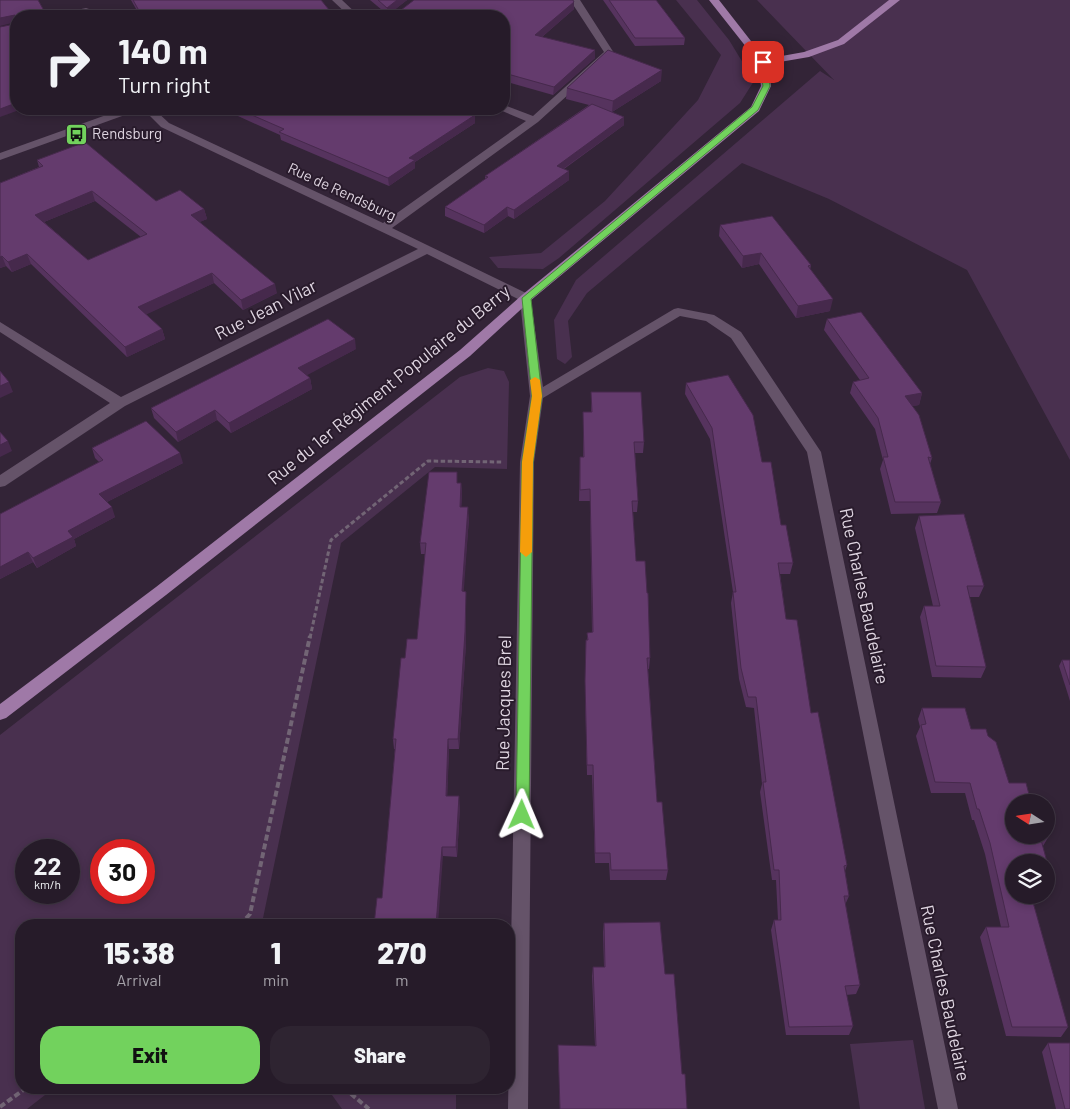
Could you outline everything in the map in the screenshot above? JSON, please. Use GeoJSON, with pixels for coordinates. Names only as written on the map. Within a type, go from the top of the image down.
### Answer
{"type":"FeatureCollection","features":[{"type":"Feature","properties":{"kind":"main road"},"geometry":{"type":"LineString","coordinates":[[714,0],[763,62],[806,56],[841,42],[895,0]]}},
{"type":"Feature","properties":{"kind":"main road","name":"Rue du 1er Régiment Populaire du Berry"},"geometry":{"type":"LineString","coordinates":[[0,712],[161,591],[449,365],[526,298],[755,109],[766,86],[763,62]]}},
{"type":"Feature","properties":{"kind":"street"},"geometry":{"type":"LineString","coordinates":[[337,0],[348,10]]}},
{"type":"Feature","properties":{"kind":"street"},"geometry":{"type":"LineString","coordinates":[[384,228],[534,120],[609,53],[575,0]]}},
{"type":"Feature","properties":{"kind":"street"},"geometry":{"type":"LineString","coordinates":[[510,110],[534,120]]}},
{"type":"Feature","properties":{"kind":"street"},"geometry":{"type":"LineString","coordinates":[[0,157],[116,115]]}},
{"type":"Feature","properties":{"kind":"street","name":"Rue de Rendsburg"},"geometry":{"type":"LineString","coordinates":[[154,115],[165,125],[384,228],[526,298]]}},
{"type":"Feature","properties":{"kind":"street","name":"Rue Jean Vilar"},"geometry":{"type":"LineString","coordinates":[[0,482],[120,403],[427,250]]}},
{"type":"Feature","properties":{"kind":"street","name":"Rue Jacques Brel"},"geometry":{"type":"LineString","coordinates":[[518,1109],[527,462],[537,396],[526,298]]}},
{"type":"Feature","properties":{"kind":"street","name":"Rue Charles Baudelaire"},"geometry":{"type":"LineString","coordinates":[[537,396],[678,312],[710,318],[736,335],[814,452],[948,1109]]}},
{"type":"Feature","properties":{"kind":"street"},"geometry":{"type":"LineString","coordinates":[[0,326],[120,403]]}},
{"type":"Feature","properties":{"kind":"path"},"geometry":{"type":"LineString","coordinates":[[245,919],[250,914],[331,540],[428,462],[527,462]]}},
{"type":"Feature","properties":{"kind":"path"},"geometry":{"type":"LineString","coordinates":[[0,1106],[17,1094]]}},
{"type":"Feature","properties":{"kind":"path"},"geometry":{"type":"LineString","coordinates":[[351,1094],[369,1109]]}},
{"type":"Feature","properties":{"kind":"shaded area"},"geometry":{"type":"Polygon","coordinates":[[[676,0],[697,0],[729,40],[754,81],[740,103],[559,258],[543,269],[498,268],[489,257],[541,253],[605,201],[698,100],[721,55],[676,0]]]}},
{"type":"Feature","properties":{"kind":"shaded area"},"geometry":{"type":"Polygon","coordinates":[[[757,0],[1070,0],[1070,460],[967,270],[829,199],[742,163],[587,293],[568,321],[572,357],[565,364],[557,359],[554,320],[576,280],[820,71],[834,80],[757,0]]]}},
{"type":"Feature","properties":{"kind":"shaded area"},"geometry":{"type":"Polygon","coordinates":[[[488,368],[504,371],[509,382],[507,469],[435,467],[341,543],[263,919],[15,919],[15,1094],[46,1094],[27,1109],[0,1109],[0,735],[460,377],[488,368]]]}},
{"type":"Feature","properties":{"kind":"shaded area"},"geometry":{"type":"Polygon","coordinates":[[[913,1040],[925,1109],[860,1109],[850,1044],[913,1040]]]}},
{"type":"Feature","properties":{"kind":"shaded area"},"geometry":{"type":"Polygon","coordinates":[[[331,1094],[456,1094],[456,1109],[342,1109],[331,1094]]]}},
{"type":"Feature","properties":{"kind":"building"},"geometry":{"type":"Polygon","coordinates":[[[0,0],[38,0],[44,10],[10,10],[10,16],[0,18],[0,0]]]}},
{"type":"Feature","properties":{"kind":"building"},"geometry":{"type":"Polygon","coordinates":[[[133,0],[321,0],[329,10],[139,10],[133,0]]]}},
{"type":"Feature","properties":{"kind":"building"},"geometry":{"type":"Polygon","coordinates":[[[378,0],[397,0],[387,8],[378,0]]]}},
{"type":"Feature","properties":{"kind":"building"},"geometry":{"type":"Polygon","coordinates":[[[414,0],[573,0],[574,2],[535,35],[595,50],[554,87],[510,75],[510,10],[401,10],[414,0]]]}},
{"type":"Feature","properties":{"kind":"building"},"geometry":{"type":"Polygon","coordinates":[[[609,0],[656,0],[685,38],[635,38],[609,0]]]}},
{"type":"Feature","properties":{"kind":"building"},"geometry":{"type":"Polygon","coordinates":[[[10,25],[10,105],[0,109],[0,27],[10,25]]]}},
{"type":"Feature","properties":{"kind":"building"},"geometry":{"type":"Polygon","coordinates":[[[608,50],[662,70],[613,101],[567,88],[608,50]]]}},
{"type":"Feature","properties":{"kind":"building"},"geometry":{"type":"Polygon","coordinates":[[[592,104],[624,117],[557,166],[569,171],[514,210],[507,207],[484,225],[445,207],[488,177],[485,176],[592,104]]]}},
{"type":"Feature","properties":{"kind":"building"},"geometry":{"type":"Polygon","coordinates":[[[252,115],[475,115],[409,158],[415,160],[388,178],[279,132],[284,129],[252,115]]]}},
{"type":"Feature","properties":{"kind":"building"},"geometry":{"type":"Polygon","coordinates":[[[85,142],[156,201],[180,190],[204,209],[191,215],[275,284],[241,300],[212,273],[138,307],[162,329],[125,347],[27,254],[8,262],[2,256],[0,257],[0,183],[43,166],[37,160],[85,142]],[[92,191],[35,215],[88,260],[147,234],[92,191]]]}},
{"type":"Feature","properties":{"kind":"building"},"geometry":{"type":"Polygon","coordinates":[[[772,216],[811,265],[808,266],[833,299],[798,306],[761,253],[743,256],[720,225],[772,216]]]}},
{"type":"Feature","properties":{"kind":"building"},"geometry":{"type":"Polygon","coordinates":[[[861,312],[922,393],[905,396],[919,415],[932,458],[928,457],[941,502],[895,502],[883,457],[888,457],[878,418],[853,382],[869,378],[827,319],[861,312]]]}},
{"type":"Feature","properties":{"kind":"building"},"geometry":{"type":"Polygon","coordinates":[[[328,319],[355,339],[298,368],[310,378],[229,423],[215,410],[176,432],[151,408],[328,319]]]}},
{"type":"Feature","properties":{"kind":"building"},"geometry":{"type":"Polygon","coordinates":[[[0,371],[9,382],[0,386],[0,371]]]}},
{"type":"Feature","properties":{"kind":"building"},"geometry":{"type":"Polygon","coordinates":[[[728,375],[753,415],[762,462],[771,462],[781,525],[786,525],[793,563],[778,563],[786,619],[797,620],[811,713],[818,712],[847,865],[844,866],[849,896],[844,896],[860,985],[845,986],[853,1026],[789,1027],[774,920],[781,920],[779,870],[774,870],[763,782],[766,782],[756,697],[748,697],[741,668],[733,592],[736,592],[712,428],[686,383],[728,375]]]}},
{"type":"Feature","properties":{"kind":"building"},"geometry":{"type":"Polygon","coordinates":[[[591,392],[641,392],[644,442],[634,442],[638,501],[632,501],[636,561],[645,561],[650,658],[647,658],[657,802],[662,802],[668,870],[611,870],[610,853],[595,853],[593,765],[587,765],[585,681],[587,633],[593,632],[590,489],[580,490],[580,457],[584,457],[583,412],[592,412],[591,392]]]}},
{"type":"Feature","properties":{"kind":"building"},"geometry":{"type":"Polygon","coordinates":[[[146,421],[180,453],[99,494],[112,507],[68,531],[73,537],[33,558],[28,552],[0,567],[0,514],[103,460],[92,448],[146,421]]]}},
{"type":"Feature","properties":{"kind":"building"},"geometry":{"type":"Polygon","coordinates":[[[0,432],[8,441],[0,445],[0,432]]]}},
{"type":"Feature","properties":{"kind":"building"},"geometry":{"type":"Polygon","coordinates":[[[429,472],[457,472],[457,483],[461,483],[460,507],[468,507],[462,591],[466,592],[465,632],[458,739],[448,739],[446,796],[459,796],[456,847],[442,847],[436,919],[375,919],[377,898],[382,898],[396,739],[393,739],[401,658],[405,658],[407,639],[417,639],[426,543],[420,543],[429,472]]]}},
{"type":"Feature","properties":{"kind":"building"},"geometry":{"type":"Polygon","coordinates":[[[964,514],[984,586],[967,586],[986,667],[936,666],[924,606],[940,606],[919,516],[964,514]]]}},
{"type":"Feature","properties":{"kind":"building"},"geometry":{"type":"Polygon","coordinates":[[[1062,660],[1070,660],[1070,685],[1062,660]]]}},
{"type":"Feature","properties":{"kind":"building"},"geometry":{"type":"Polygon","coordinates":[[[922,708],[965,708],[971,729],[986,729],[988,736],[996,742],[1009,783],[1026,783],[1029,794],[1005,794],[1005,844],[1042,844],[1045,854],[1005,854],[1005,904],[1034,904],[1068,1027],[1012,1027],[986,927],[1009,927],[990,843],[979,809],[977,809],[970,783],[935,782],[921,725],[926,724],[922,708]]]}},
{"type":"Feature","properties":{"kind":"building"},"geometry":{"type":"Polygon","coordinates":[[[660,922],[665,974],[674,974],[682,1074],[685,1074],[687,1109],[560,1109],[558,1045],[596,1046],[593,967],[605,967],[604,923],[660,922]]]}},
{"type":"Feature","properties":{"kind":"building"},"geometry":{"type":"Polygon","coordinates":[[[1048,1043],[1070,1043],[1070,1109],[1065,1109],[1048,1043]]]}},
{"type":"Feature","properties":{"kind":"slow traffic"},"geometry":{"type":"LineString","coordinates":[[526,552],[527,462],[537,396],[535,380]]}},
{"type":"Feature","properties":{"kind":"place","name":"Rendsburg"},"geometry":{"type":"Point","coordinates":[76,134]}},
{"type":"Feature","properties":{"kind":"route"},"geometry":{"type":"LineString","coordinates":[[522,815],[527,462],[537,396],[526,298],[755,109],[766,86],[763,62]]}}]}
